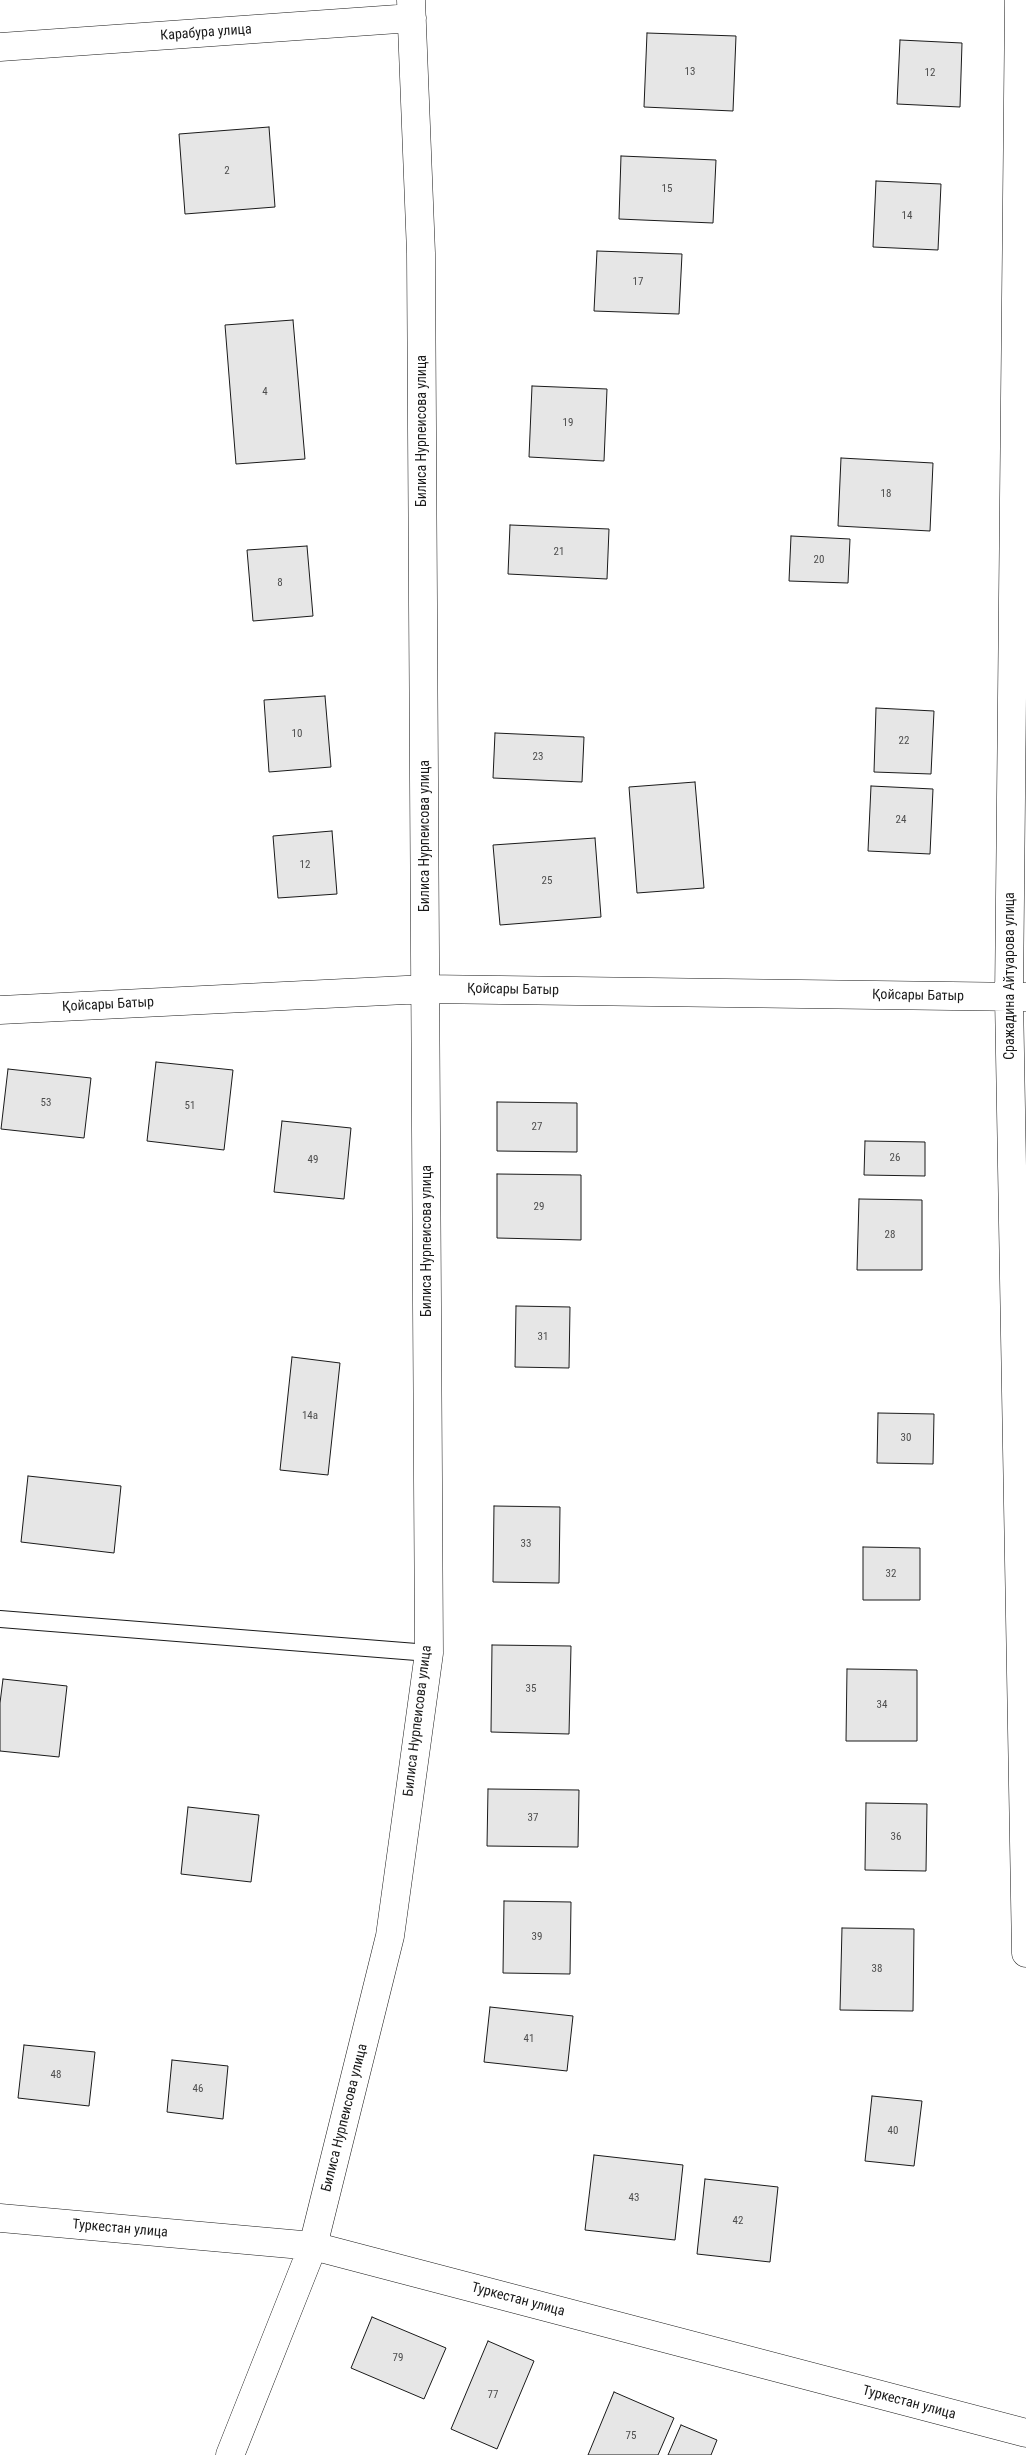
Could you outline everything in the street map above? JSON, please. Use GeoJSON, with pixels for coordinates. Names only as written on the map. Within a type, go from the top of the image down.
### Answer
{"type":"FeatureCollection","features":[{"type":"Feature","properties":{"kind":"street","name":"Сражадина Айтуарова улица"},"geometry":{"type":"LineString","coordinates":[[1019,0],[1017,997],[1026,1953]]}},
{"type":"Feature","properties":{"kind":"street","name":"Карабура улица"},"geometry":{"type":"LineString","coordinates":[[0,47],[412,9]]}},
{"type":"Feature","properties":{"kind":"street","name":"Билиса Нурпеисова улица"},"geometry":{"type":"LineString","coordinates":[[230,2455],[313,2246],[390,1936],[429,1653],[421,253],[412,9]]}},
{"type":"Feature","properties":{"kind":"street","name":"Қойсары Батыр"},"geometry":{"type":"LineString","coordinates":[[0,1010],[426,989],[1017,997]]}},
{"type":"Feature","properties":{"kind":"street","name":"Туркестан улица"},"geometry":{"type":"LineString","coordinates":[[0,2218],[313,2246],[1026,2433]]}},
{"type":"Feature","properties":{"kind":"lane"},"geometry":{"type":"LineString","coordinates":[[0,1619],[429,1653]]}},
{"type":"Feature","properties":{"kind":"building"},"geometry":{"type":"Polygon","coordinates":[[[647,33],[736,36],[733,111],[644,107],[647,33]]]}},
{"type":"Feature","properties":{"kind":"building"},"geometry":{"type":"Polygon","coordinates":[[[900,40],[962,43],[960,107],[897,104],[900,40]]]}},
{"type":"Feature","properties":{"kind":"building"},"geometry":{"type":"Polygon","coordinates":[[[269,127],[275,207],[185,214],[179,134],[269,127]]]}},
{"type":"Feature","properties":{"kind":"building"},"geometry":{"type":"Polygon","coordinates":[[[621,156],[716,160],[713,223],[619,219],[621,156]]]}},
{"type":"Feature","properties":{"kind":"building"},"geometry":{"type":"Polygon","coordinates":[[[876,181],[941,184],[938,250],[873,247],[876,181]]]}},
{"type":"Feature","properties":{"kind":"building"},"geometry":{"type":"Polygon","coordinates":[[[597,251],[682,254],[679,314],[594,311],[597,251]]]}},
{"type":"Feature","properties":{"kind":"building"},"geometry":{"type":"Polygon","coordinates":[[[293,320],[305,459],[236,464],[225,325],[293,320]]]}},
{"type":"Feature","properties":{"kind":"building"},"geometry":{"type":"Polygon","coordinates":[[[532,386],[607,389],[604,461],[529,457],[532,386]]]}},
{"type":"Feature","properties":{"kind":"building"},"geometry":{"type":"Polygon","coordinates":[[[841,458],[933,463],[930,531],[838,526],[841,458]]]}},
{"type":"Feature","properties":{"kind":"building"},"geometry":{"type":"Polygon","coordinates":[[[510,525],[609,529],[607,579],[508,574],[510,525]]]}},
{"type":"Feature","properties":{"kind":"building"},"geometry":{"type":"Polygon","coordinates":[[[791,536],[850,539],[848,583],[789,581],[791,536]]]}},
{"type":"Feature","properties":{"kind":"building"},"geometry":{"type":"Polygon","coordinates":[[[307,546],[313,616],[253,621],[247,550],[307,546]]]}},
{"type":"Feature","properties":{"kind":"building"},"geometry":{"type":"Polygon","coordinates":[[[325,696],[331,767],[269,772],[264,700],[325,696]]]}},
{"type":"Feature","properties":{"kind":"building"},"geometry":{"type":"Polygon","coordinates":[[[876,708],[934,711],[931,774],[874,772],[876,708]]]}},
{"type":"Feature","properties":{"kind":"building"},"geometry":{"type":"Polygon","coordinates":[[[495,733],[584,737],[582,782],[493,778],[495,733]]]}},
{"type":"Feature","properties":{"kind":"building"},"geometry":{"type":"Polygon","coordinates":[[[695,782],[704,888],[637,893],[629,787],[695,782]]]}},
{"type":"Feature","properties":{"kind":"building"},"geometry":{"type":"Polygon","coordinates":[[[871,786],[933,789],[930,854],[868,851],[871,786]]]}},
{"type":"Feature","properties":{"kind":"building"},"geometry":{"type":"Polygon","coordinates":[[[332,831],[337,894],[278,898],[273,836],[332,831]]]}},
{"type":"Feature","properties":{"kind":"building"},"geometry":{"type":"Polygon","coordinates":[[[595,838],[601,917],[500,925],[493,845],[595,838]]]}},
{"type":"Feature","properties":{"kind":"building"},"geometry":{"type":"Polygon","coordinates":[[[156,1062],[233,1070],[224,1150],[147,1141],[156,1062]]]}},
{"type":"Feature","properties":{"kind":"building"},"geometry":{"type":"Polygon","coordinates":[[[8,1069],[91,1078],[84,1138],[1,1129],[8,1069]]]}},
{"type":"Feature","properties":{"kind":"building"},"geometry":{"type":"Polygon","coordinates":[[[497,1102],[577,1103],[577,1152],[497,1151],[497,1102]]]}},
{"type":"Feature","properties":{"kind":"building"},"geometry":{"type":"Polygon","coordinates":[[[282,1121],[351,1128],[344,1199],[274,1192],[282,1121]]]}},
{"type":"Feature","properties":{"kind":"building"},"geometry":{"type":"Polygon","coordinates":[[[865,1141],[925,1142],[925,1176],[864,1175],[865,1141]]]}},
{"type":"Feature","properties":{"kind":"building"},"geometry":{"type":"Polygon","coordinates":[[[497,1174],[581,1175],[581,1240],[497,1238],[497,1174]]]}},
{"type":"Feature","properties":{"kind":"building"},"geometry":{"type":"Polygon","coordinates":[[[859,1199],[922,1200],[922,1270],[857,1270],[859,1199]]]}},
{"type":"Feature","properties":{"kind":"building"},"geometry":{"type":"Polygon","coordinates":[[[516,1306],[570,1307],[569,1368],[515,1367],[516,1306]]]}},
{"type":"Feature","properties":{"kind":"building"},"geometry":{"type":"Polygon","coordinates":[[[292,1357],[340,1363],[328,1475],[280,1470],[292,1357]]]}},
{"type":"Feature","properties":{"kind":"building"},"geometry":{"type":"Polygon","coordinates":[[[878,1413],[934,1414],[933,1464],[877,1463],[878,1413]]]}},
{"type":"Feature","properties":{"kind":"building"},"geometry":{"type":"Polygon","coordinates":[[[28,1476],[121,1486],[114,1553],[21,1542],[28,1476]]]}},
{"type":"Feature","properties":{"kind":"building"},"geometry":{"type":"Polygon","coordinates":[[[494,1506],[560,1507],[559,1583],[493,1582],[494,1506]]]}},
{"type":"Feature","properties":{"kind":"building"},"geometry":{"type":"Polygon","coordinates":[[[863,1547],[920,1548],[920,1600],[863,1600],[863,1547]]]}},
{"type":"Feature","properties":{"kind":"building"},"geometry":{"type":"Polygon","coordinates":[[[492,1645],[571,1646],[569,1734],[491,1732],[492,1645]]]}},
{"type":"Feature","properties":{"kind":"building"},"geometry":{"type":"Polygon","coordinates":[[[847,1669],[917,1670],[917,1741],[846,1741],[847,1669]]]}},
{"type":"Feature","properties":{"kind":"building"},"geometry":{"type":"Polygon","coordinates":[[[3,1679],[67,1686],[59,1757],[0,1751],[0,1703],[3,1679]]]}},
{"type":"Feature","properties":{"kind":"building"},"geometry":{"type":"Polygon","coordinates":[[[488,1789],[579,1790],[578,1847],[487,1846],[488,1789]]]}},
{"type":"Feature","properties":{"kind":"building"},"geometry":{"type":"Polygon","coordinates":[[[866,1803],[927,1804],[926,1871],[865,1870],[866,1803]]]}},
{"type":"Feature","properties":{"kind":"building"},"geometry":{"type":"Polygon","coordinates":[[[188,1807],[259,1815],[251,1882],[181,1874],[188,1807]]]}},
{"type":"Feature","properties":{"kind":"building"},"geometry":{"type":"Polygon","coordinates":[[[504,1901],[571,1902],[570,1974],[503,1973],[504,1901]]]}},
{"type":"Feature","properties":{"kind":"building"},"geometry":{"type":"Polygon","coordinates":[[[842,1928],[914,1929],[913,2011],[840,2010],[842,1928]]]}},
{"type":"Feature","properties":{"kind":"building"},"geometry":{"type":"Polygon","coordinates":[[[490,2007],[573,2016],[567,2071],[484,2062],[490,2007]]]}},
{"type":"Feature","properties":{"kind":"building"},"geometry":{"type":"Polygon","coordinates":[[[24,2045],[95,2052],[89,2106],[18,2098],[24,2045]]]}},
{"type":"Feature","properties":{"kind":"building"},"geometry":{"type":"Polygon","coordinates":[[[172,2060],[228,2066],[223,2119],[167,2112],[172,2060]]]}},
{"type":"Feature","properties":{"kind":"building"},"geometry":{"type":"Polygon","coordinates":[[[872,2096],[922,2101],[914,2166],[865,2161],[872,2096]]]}},
{"type":"Feature","properties":{"kind":"building"},"geometry":{"type":"Polygon","coordinates":[[[594,2155],[683,2165],[675,2240],[585,2230],[594,2155]]]}},
{"type":"Feature","properties":{"kind":"building"},"geometry":{"type":"Polygon","coordinates":[[[705,2179],[778,2187],[770,2262],[697,2254],[705,2179]]]}},
{"type":"Feature","properties":{"kind":"building"},"geometry":{"type":"Polygon","coordinates":[[[372,2317],[446,2348],[424,2399],[351,2368],[372,2317]]]}},
{"type":"Feature","properties":{"kind":"building"},"geometry":{"type":"Polygon","coordinates":[[[488,2341],[534,2361],[497,2449],[451,2429],[488,2341]]]}},
{"type":"Feature","properties":{"kind":"building"},"geometry":{"type":"Polygon","coordinates":[[[614,2392],[674,2418],[658,2455],[588,2455],[614,2392]]]}},
{"type":"Feature","properties":{"kind":"building"},"geometry":{"type":"Polygon","coordinates":[[[681,2425],[717,2440],[711,2455],[668,2455],[681,2425]]]}}]}
